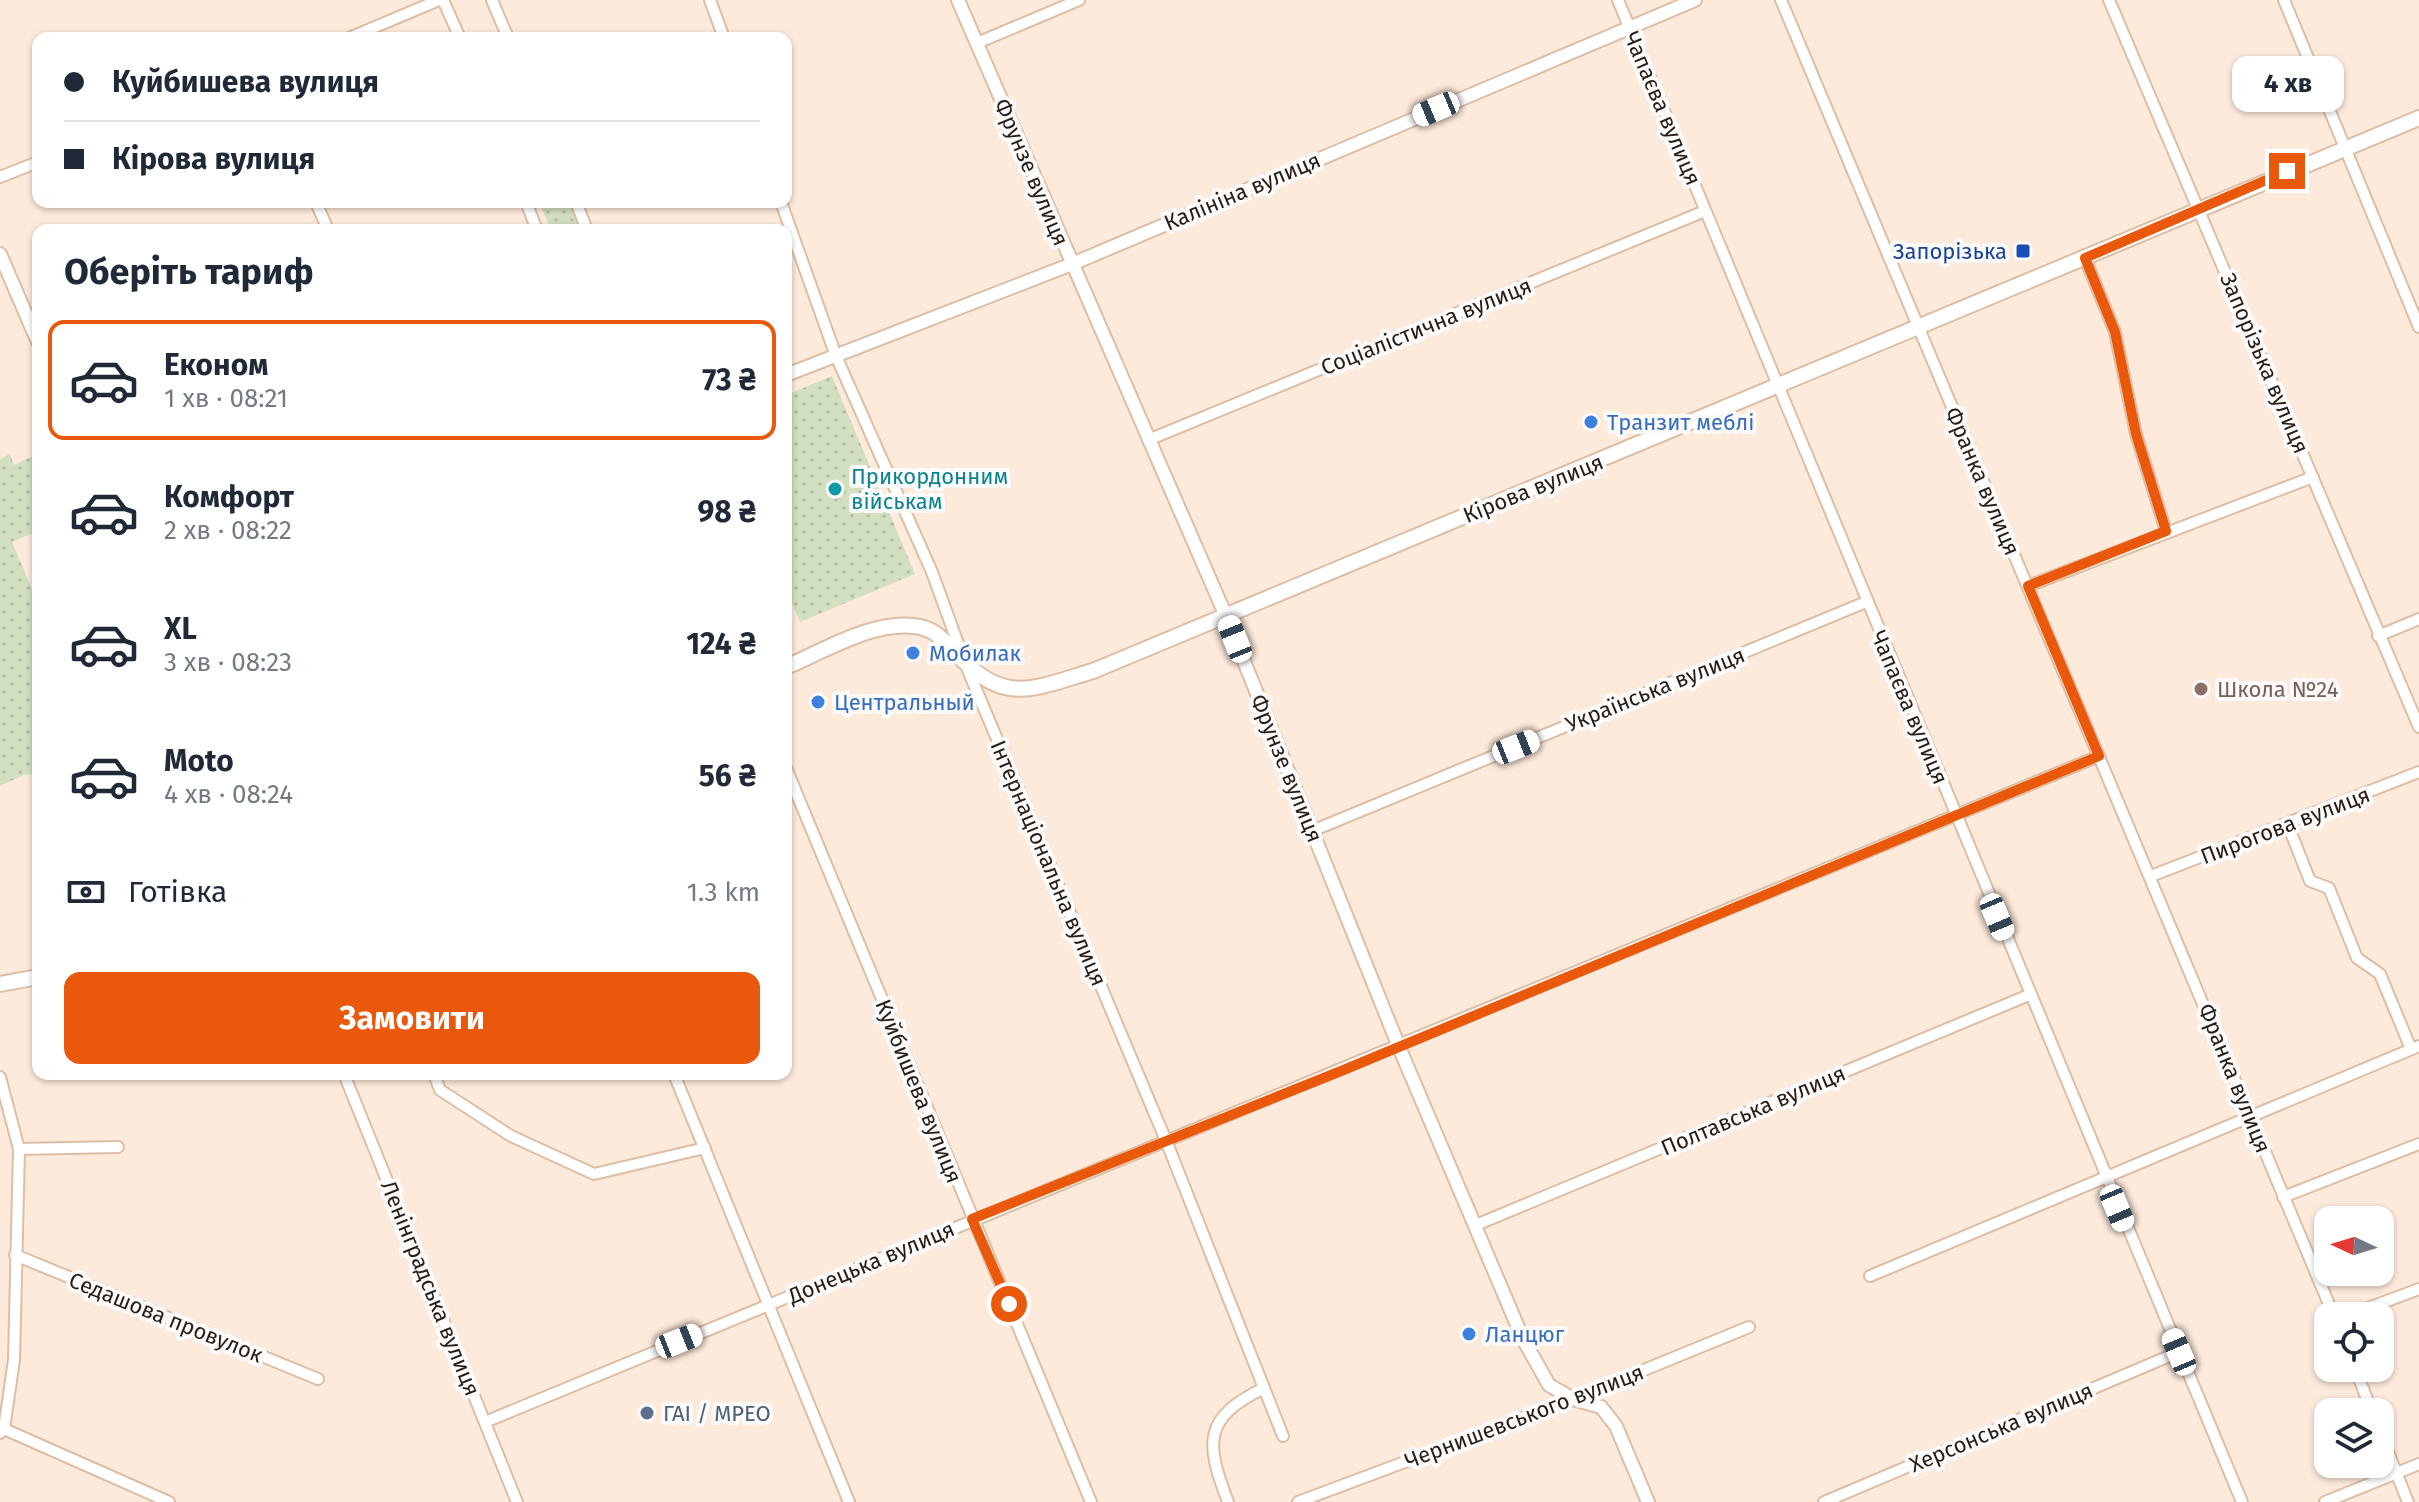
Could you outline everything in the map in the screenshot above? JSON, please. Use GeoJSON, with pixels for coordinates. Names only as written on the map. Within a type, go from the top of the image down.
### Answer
{"type":"FeatureCollection","features":[{"type":"Feature","properties":{"kind":"main road","name":"Кірова вулиця"},"geometry":{"type":"LineString","coordinates":[[792,664],[865,634],[891,627],[915,626],[937,632],[984,681],[1004,688],[1034,689],[1093,671],[2419,118]]}},
{"type":"Feature","properties":{"kind":"main road"},"geometry":{"type":"LineString","coordinates":[[0,984],[32,978]]}},
{"type":"Feature","properties":{"kind":"street"},"geometry":{"type":"LineString","coordinates":[[364,32],[441,0],[457,32]]}},
{"type":"Feature","properties":{"kind":"street"},"geometry":{"type":"LineString","coordinates":[[492,0],[505,32]]}},
{"type":"Feature","properties":{"kind":"street"},"geometry":{"type":"LineString","coordinates":[[710,0],[722,32]]}},
{"type":"Feature","properties":{"kind":"street","name":"Фрунзе вулиця"},"geometry":{"type":"LineString","coordinates":[[958,0],[1225,614],[1399,1047],[1537,1369],[1549,1385],[1573,1399],[1601,1407],[1616,1426],[1648,1502]]}},
{"type":"Feature","properties":{"kind":"street"},"geometry":{"type":"LineString","coordinates":[[977,43],[1079,0]]}},
{"type":"Feature","properties":{"kind":"street","name":"Чапаєва вулиця"},"geometry":{"type":"LineString","coordinates":[[1618,0],[2105,1179],[2242,1502]]}},
{"type":"Feature","properties":{"kind":"street","name":"Калініна вулиця"},"geometry":{"type":"LineString","coordinates":[[792,373],[1072,264],[1695,0]]}},
{"type":"Feature","properties":{"kind":"street","name":"Франка вулиця"},"geometry":{"type":"LineString","coordinates":[[1781,0],[2328,1302]]}},
{"type":"Feature","properties":{"kind":"street","name":"Запорізька вулиця"},"geometry":{"type":"LineString","coordinates":[[2109,0],[2419,727]]}},
{"type":"Feature","properties":{"kind":"street"},"geometry":{"type":"LineString","coordinates":[[2284,0],[2419,327]]}},
{"type":"Feature","properties":{"kind":"street"},"geometry":{"type":"LineString","coordinates":[[0,177],[32,164]]}},
{"type":"Feature","properties":{"kind":"street","name":"Соціалістична вулиця"},"geometry":{"type":"LineString","coordinates":[[1148,440],[1705,211]]}},
{"type":"Feature","properties":{"kind":"street","name":"Інтернаціональна вулиця"},"geometry":{"type":"LineString","coordinates":[[792,233],[836,356],[932,572],[965,663],[1167,1143],[1283,1436]]}},
{"type":"Feature","properties":{"kind":"street"},"geometry":{"type":"LineString","coordinates":[[0,254],[32,328]]}},
{"type":"Feature","properties":{"kind":"street"},"geometry":{"type":"LineString","coordinates":[[2085,258],[2115,332],[2136,434],[2166,531]]}},
{"type":"Feature","properties":{"kind":"street"},"geometry":{"type":"LineString","coordinates":[[2028,586],[2313,477]]}},
{"type":"Feature","properties":{"kind":"street","name":"Українська вулиця"},"geometry":{"type":"LineString","coordinates":[[1312,831],[1866,602]]}},
{"type":"Feature","properties":{"kind":"street"},"geometry":{"type":"LineString","coordinates":[[2378,636],[2419,619]]}},
{"type":"Feature","properties":{"kind":"street","name":"Донецька вулиця"},"geometry":{"type":"LineString","coordinates":[[485,1422],[2099,756]]}},
{"type":"Feature","properties":{"kind":"street","name":"Пирогова вулиця"},"geometry":{"type":"LineString","coordinates":[[2151,876],[2419,772]]}},
{"type":"Feature","properties":{"kind":"street","name":"Куйбишева вулиця"},"geometry":{"type":"LineString","coordinates":[[792,783],[1091,1502]]}},
{"type":"Feature","properties":{"kind":"street"},"geometry":{"type":"LineString","coordinates":[[1870,1276],[2415,1047],[2380,974],[2357,958],[2329,888],[2310,881],[2288,825]]}},
{"type":"Feature","properties":{"kind":"street","name":"Полтавська вулиця"},"geometry":{"type":"LineString","coordinates":[[1476,1225],[2029,995]]}},
{"type":"Feature","properties":{"kind":"street"},"geometry":{"type":"LineString","coordinates":[[0,1077],[19,1149],[14,1360],[2,1431],[169,1502]]}},
{"type":"Feature","properties":{"kind":"street","name":"Ленінградська вулиця"},"geometry":{"type":"LineString","coordinates":[[346,1080],[517,1502]]}},
{"type":"Feature","properties":{"kind":"street"},"geometry":{"type":"LineString","coordinates":[[436,1080],[440,1090],[511,1136],[594,1174],[705,1148]]}},
{"type":"Feature","properties":{"kind":"street"},"geometry":{"type":"LineString","coordinates":[[677,1080],[849,1502]]}},
{"type":"Feature","properties":{"kind":"street"},"geometry":{"type":"LineString","coordinates":[[2283,1197],[2419,1144]]}},
{"type":"Feature","properties":{"kind":"street"},"geometry":{"type":"LineString","coordinates":[[19,1149],[118,1147]]}},
{"type":"Feature","properties":{"kind":"street","name":"Седашова провулок"},"geometry":{"type":"LineString","coordinates":[[15,1255],[318,1379]]}},
{"type":"Feature","properties":{"kind":"street"},"geometry":{"type":"LineString","coordinates":[[2384,1302],[2419,1289]]}},
{"type":"Feature","properties":{"kind":"street","name":"Чернишевського вулиця"},"geometry":{"type":"LineString","coordinates":[[1298,1502],[1573,1399],[1749,1327]]}},
{"type":"Feature","properties":{"kind":"street","name":"Херсонська вулиця"},"geometry":{"type":"LineString","coordinates":[[1824,1502],[2179,1352]]}},
{"type":"Feature","properties":{"kind":"street"},"geometry":{"type":"LineString","coordinates":[[1228,1502],[1216,1463],[1216,1426],[1236,1402],[1264,1388]]}},
{"type":"Feature","properties":{"kind":"street"},"geometry":{"type":"LineString","coordinates":[[2325,1502],[2419,1464]]}},
{"type":"Feature","properties":{"kind":"street"},"geometry":{"type":"LineString","coordinates":[[2394,1469],[2408,1502]]}},
{"type":"Feature","properties":{"kind":"green space"},"geometry":{"type":"Polygon","coordinates":[[[542,208],[573,208],[580,224],[548,224],[542,208]]]}},
{"type":"Feature","properties":{"kind":"green space"},"geometry":{"type":"Polygon","coordinates":[[[832,376],[915,574],[800,622],[792,604],[792,393],[832,376]]]}},
{"type":"Feature","properties":{"kind":"green space"},"geometry":{"type":"Polygon","coordinates":[[[10,454],[14,465],[32,456],[32,534],[12,542],[32,589],[32,774],[0,786],[0,459],[10,454]]]}},
{"type":"Feature","properties":{"kind":"place","name":"Запорізька"},"geometry":{"type":"Point","coordinates":[2023,251]}},
{"type":"Feature","properties":{"kind":"place","name":"Транзит меблі"},"geometry":{"type":"Point","coordinates":[1591,422]}},
{"type":"Feature","properties":{"kind":"place","name":"Прикордонним військам"},"geometry":{"type":"Point","coordinates":[835,489]}},
{"type":"Feature","properties":{"kind":"place","name":"Мобилак"},"geometry":{"type":"Point","coordinates":[913,653]}},
{"type":"Feature","properties":{"kind":"place","name":"Школа №24"},"geometry":{"type":"Point","coordinates":[2201,689]}},
{"type":"Feature","properties":{"kind":"place","name":"Центральный"},"geometry":{"type":"Point","coordinates":[818,702]}},
{"type":"Feature","properties":{"kind":"place","name":"Ланцюг"},"geometry":{"type":"Point","coordinates":[1469,1334]}},
{"type":"Feature","properties":{"kind":"place","name":"ГАІ / МРЕО"},"geometry":{"type":"Point","coordinates":[647,1413]}},
{"type":"Feature","properties":{"kind":"route"},"geometry":{"type":"LineString","coordinates":[[1009,1304],[972,1219],[1167,1143],[2099,756],[2028,586],[2166,531],[2136,434],[2115,332],[2085,258],[2287,171]]}}]}
